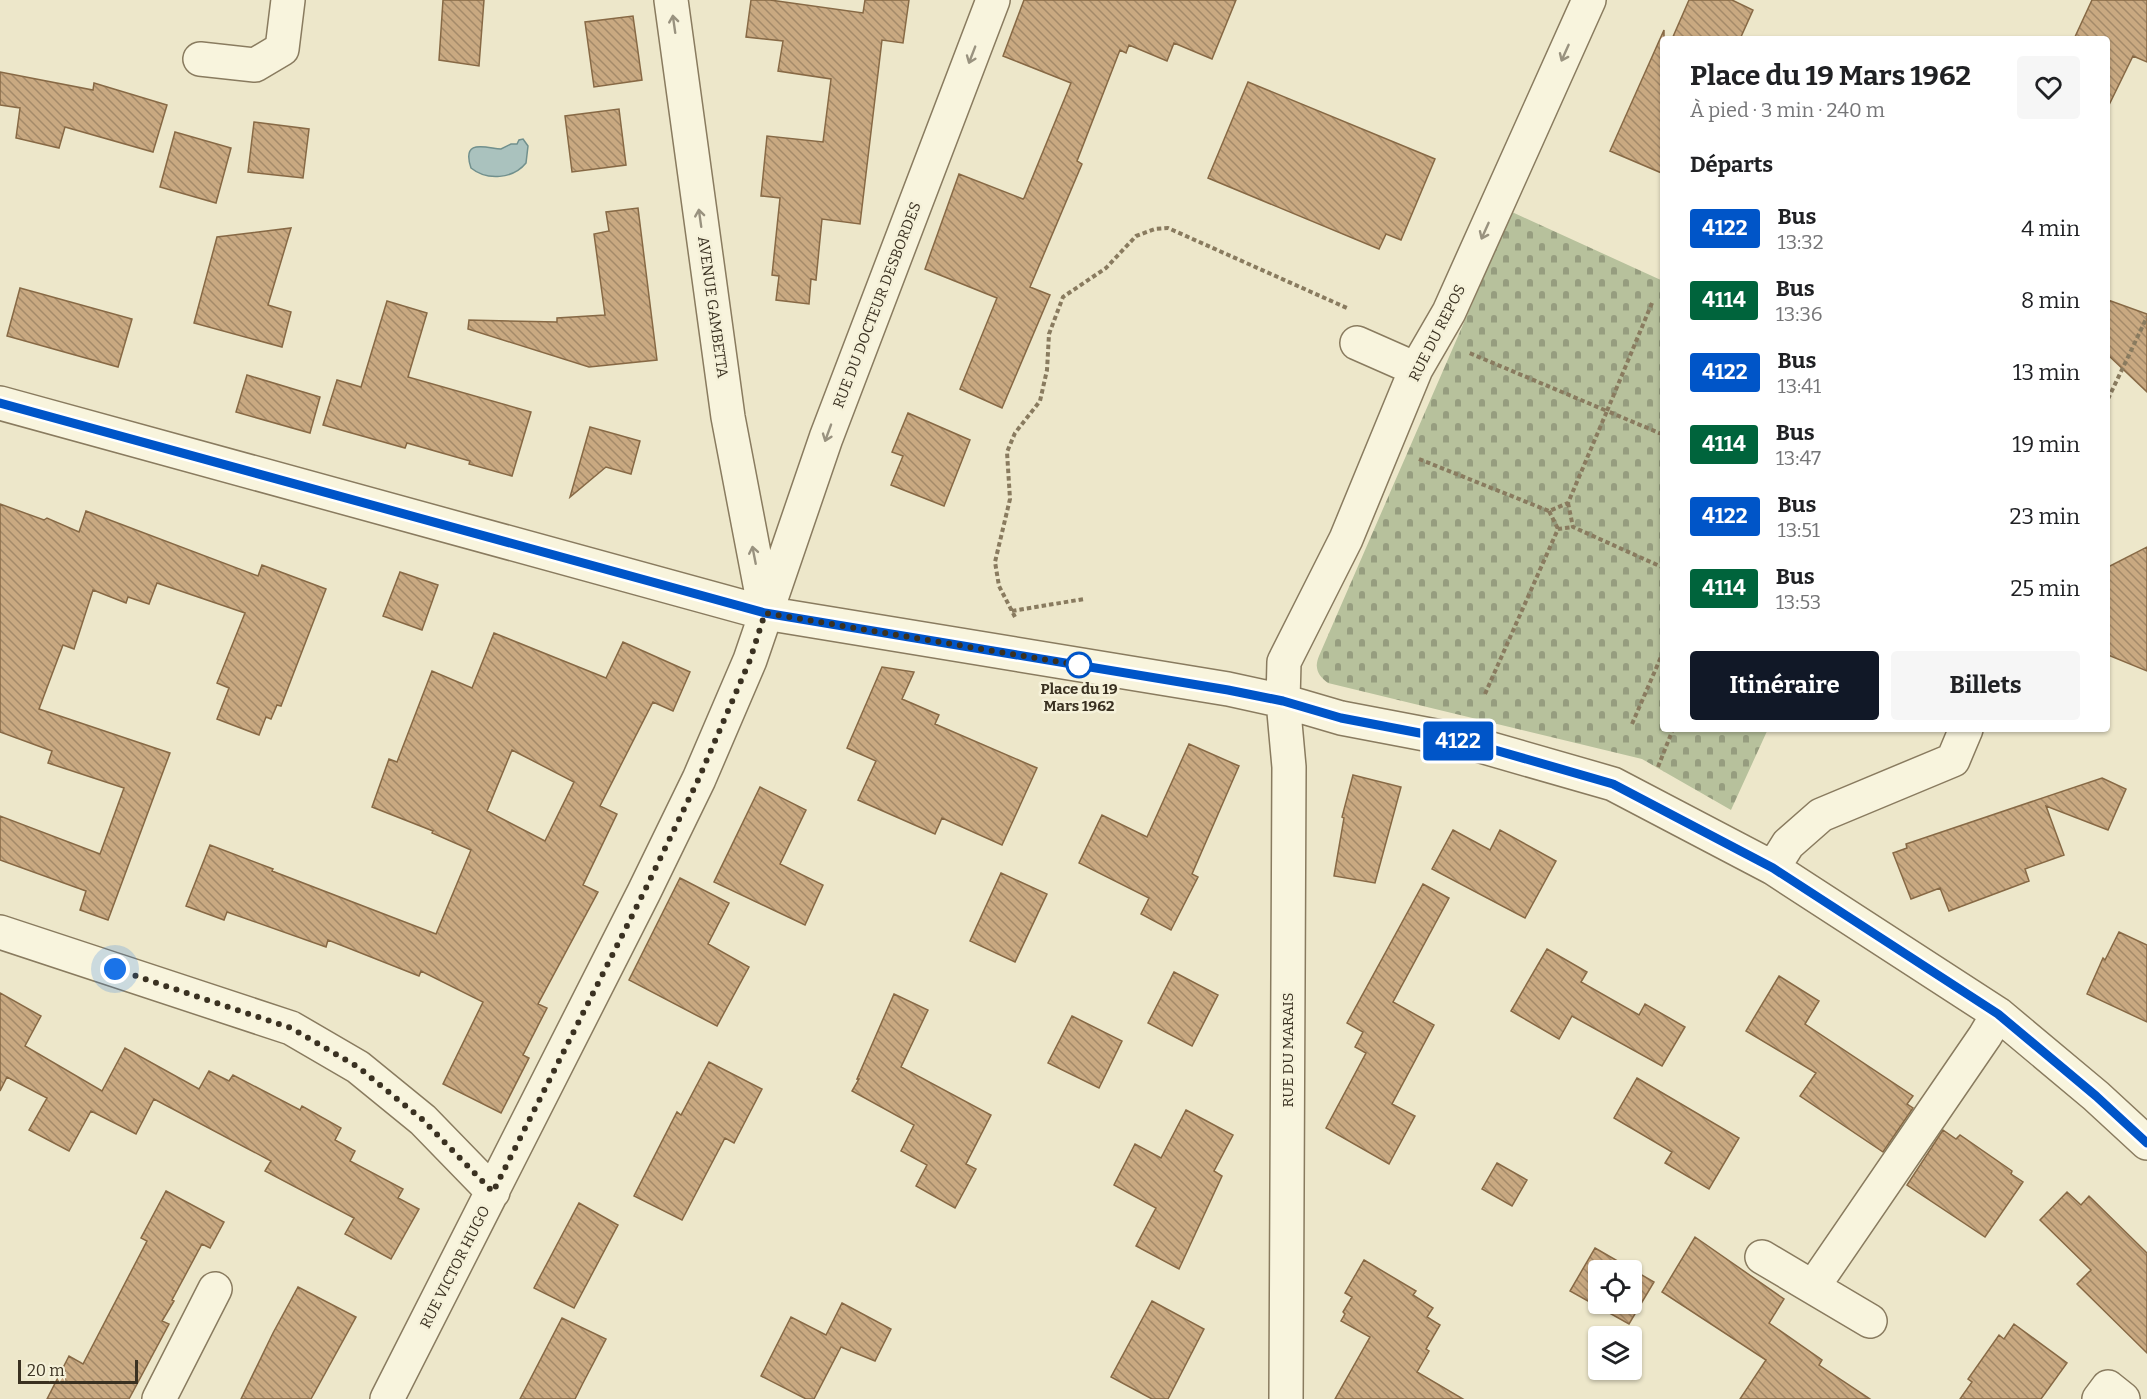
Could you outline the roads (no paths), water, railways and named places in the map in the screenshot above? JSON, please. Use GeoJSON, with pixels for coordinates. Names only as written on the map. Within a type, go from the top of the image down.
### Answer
{"type":"FeatureCollection","features":[{"type":"Feature","properties":{"kind":"street"},"geometry":{"type":"LineString","coordinates":[[201,59],[255,65],[282,49],[288,0]]}},
{"type":"Feature","properties":{"kind":"street","name":"AVENUE GAMBETTA"},"geometry":{"type":"LineString","coordinates":[[671,0],[728,417],[765,613]]}},
{"type":"Feature","properties":{"kind":"street","name":"RUE DU DOCTEUR DESBORDES"},"geometry":{"type":"LineString","coordinates":[[765,613],[826,438],[993,0]]}},
{"type":"Feature","properties":{"kind":"street","name":"RUE DU REPOS"},"geometry":{"type":"LineString","coordinates":[[1283,701],[1284,662],[1346,539],[1416,369],[1449,312],[1589,0]]}},
{"type":"Feature","properties":{"kind":"street"},"geometry":{"type":"LineString","coordinates":[[1356,327],[1416,369]]}},
{"type":"Feature","properties":{"kind":"street"},"geometry":{"type":"LineString","coordinates":[[0,403],[765,613],[1283,701],[1341,718],[1467,742],[1613,784],[1773,868],[1998,1014],[2096,1096],[2147,1143]]}},
{"type":"Feature","properties":{"kind":"street","name":"RUE VICTOR HUGO"},"geometry":{"type":"LineString","coordinates":[[387,1399],[644,892],[699,778],[750,660],[765,613]]}},
{"type":"Feature","properties":{"kind":"street","name":"RUE DU MARAIS"},"geometry":{"type":"LineString","coordinates":[[1283,701],[1289,767],[1286,1399]]}},
{"type":"Feature","properties":{"kind":"street"},"geometry":{"type":"LineString","coordinates":[[1773,868],[1788,844],[1821,815],[1953,760],[1965,732]]}},
{"type":"Feature","properties":{"kind":"street"},"geometry":{"type":"LineString","coordinates":[[0,932],[291,1028],[368,1074],[423,1120],[493,1192]]}},
{"type":"Feature","properties":{"kind":"street"},"geometry":{"type":"LineString","coordinates":[[1813,1287],[1998,1014]]}},
{"type":"Feature","properties":{"kind":"street"},"geometry":{"type":"LineString","coordinates":[[1762,1257],[1870,1321]]}},
{"type":"Feature","properties":{"kind":"street"},"geometry":{"type":"LineString","coordinates":[[159,1399],[215,1289]]}},
{"type":"Feature","properties":{"kind":"street"},"geometry":{"type":"LineString","coordinates":[[2099,1399],[2108,1387],[2123,1399]]}},
{"type":"Feature","properties":{"kind":"water"},"geometry":{"type":"Polygon","coordinates":[[[523,139],[528,146],[526,163],[514,172],[492,176],[471,168],[469,152],[472,149],[482,147],[501,149],[517,144],[523,139]]]}},
{"type":"Feature","properties":{"kind":"place","name":"Place du 19 Mars 1962"},"geometry":{"type":"Point","coordinates":[1079,665]}}]}
